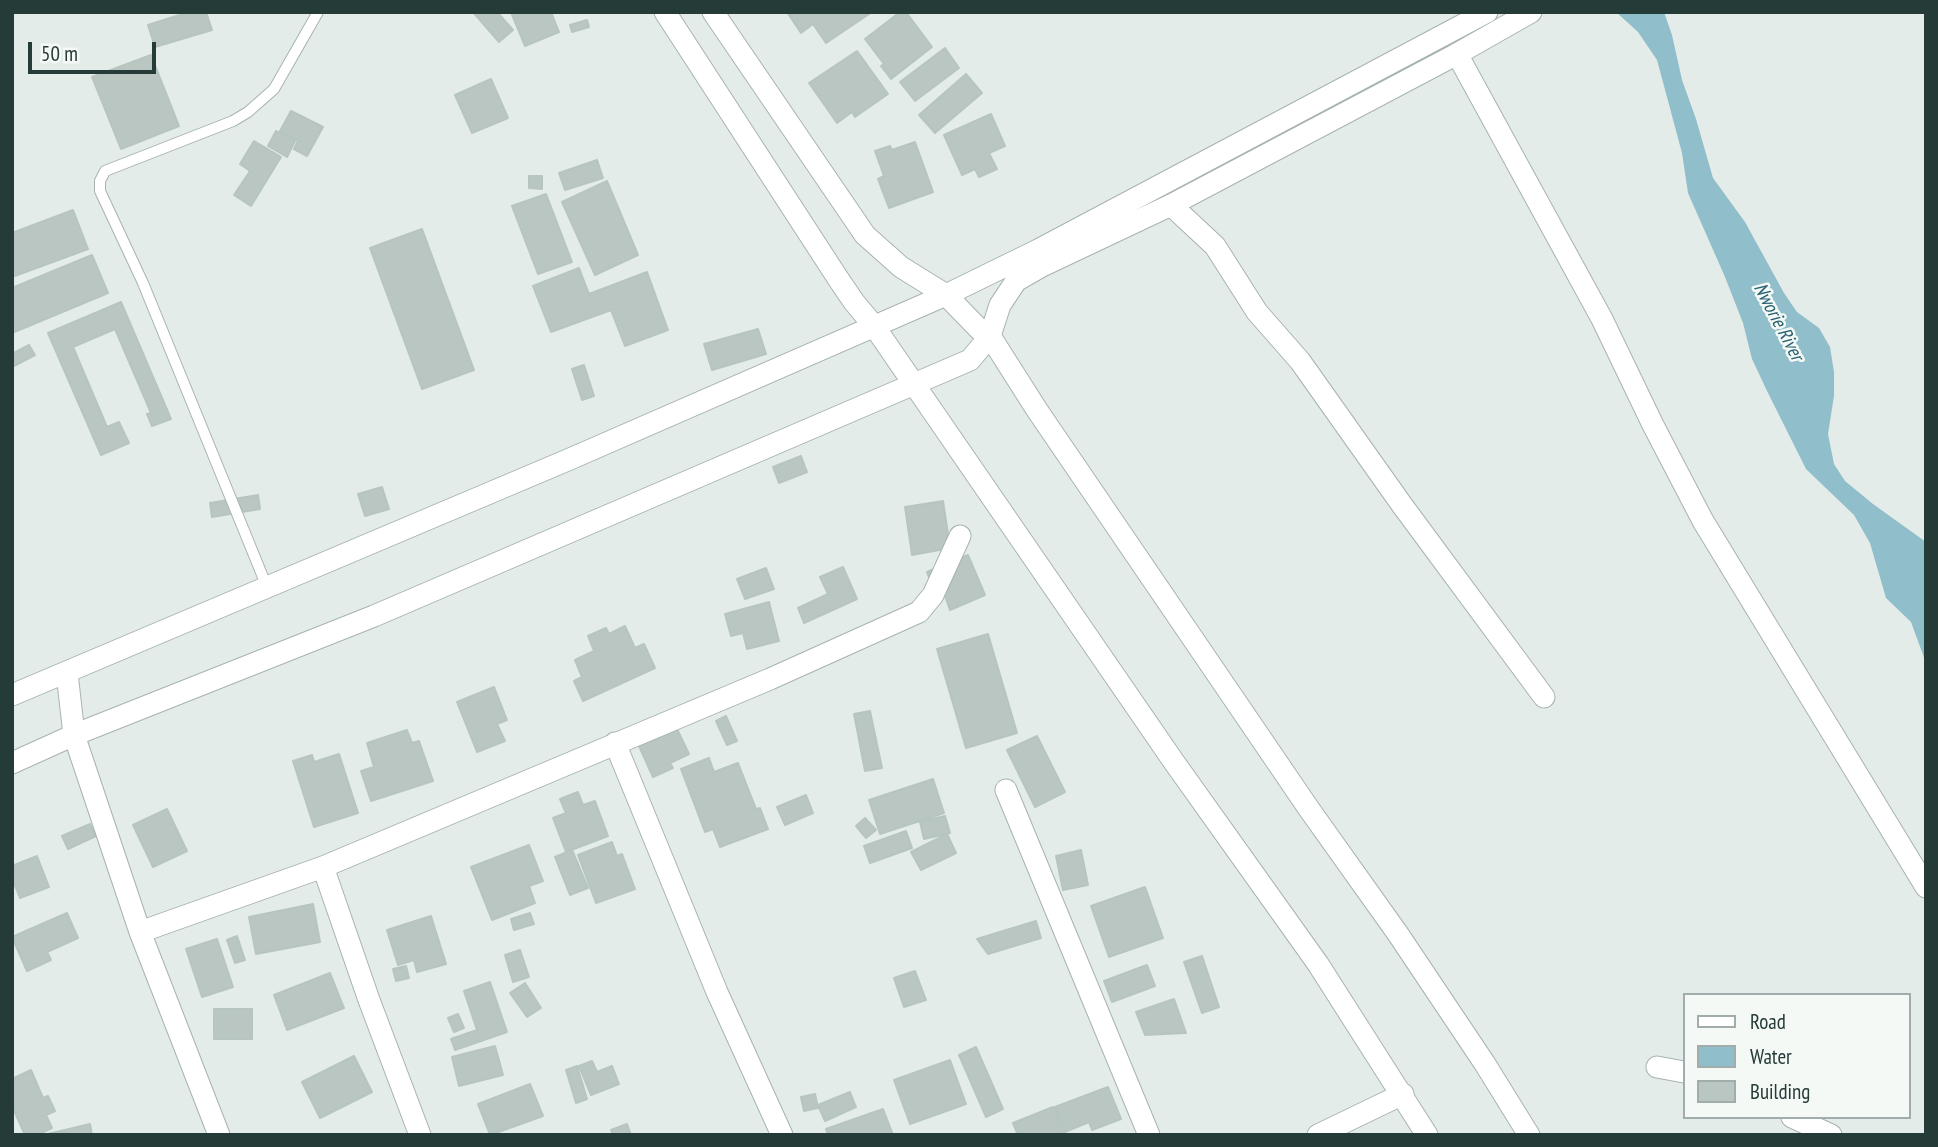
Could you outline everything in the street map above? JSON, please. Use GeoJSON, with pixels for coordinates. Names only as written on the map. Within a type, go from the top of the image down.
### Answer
{"type":"FeatureCollection","features":[{"type":"Feature","properties":{"kind":"street"},"geometry":{"type":"LineString","coordinates":[[713,12],[865,235],[901,267],[946,295],[979,329],[990,336],[1037,410],[1405,945],[1529,1135]]}},
{"type":"Feature","properties":{"kind":"street"},"geometry":{"type":"LineString","coordinates":[[12,695],[570,459],[946,295],[1038,250],[1487,12]]}},
{"type":"Feature","properties":{"kind":"street"},"geometry":{"type":"LineString","coordinates":[[12,763],[74,735],[374,615],[970,360],[990,336],[1000,305],[1016,281],[1042,265],[1171,205],[1531,12]]}},
{"type":"Feature","properties":{"kind":"street"},"geometry":{"type":"LineString","coordinates":[[668,13],[831,269],[874,326],[1174,762],[1318,964],[1427,1135]]}},
{"type":"Feature","properties":{"kind":"street"},"geometry":{"type":"LineString","coordinates":[[1457,54],[1602,319],[1703,521],[1926,887]]}},
{"type":"Feature","properties":{"kind":"street"},"geometry":{"type":"LineString","coordinates":[[1171,205],[1215,246],[1257,312],[1300,361],[1402,505],[1544,696]]}},
{"type":"Feature","properties":{"kind":"street"},"geometry":{"type":"LineString","coordinates":[[140,932],[323,867],[488,800],[919,612],[933,595],[960,536]]}},
{"type":"Feature","properties":{"kind":"street"},"geometry":{"type":"LineString","coordinates":[[67,673],[74,735],[140,932],[219,1135]]}},
{"type":"Feature","properties":{"kind":"street"},"geometry":{"type":"LineString","coordinates":[[615,743],[717,992],[782,1135]]}},
{"type":"Feature","properties":{"kind":"street"},"geometry":{"type":"LineString","coordinates":[[1006,790],[1149,1135]]}},
{"type":"Feature","properties":{"kind":"street"},"geometry":{"type":"LineString","coordinates":[[323,867],[420,1135]]}},
{"type":"Feature","properties":{"kind":"street"},"geometry":{"type":"LineString","coordinates":[[1657,1067],[1682,1072]]}},
{"type":"Feature","properties":{"kind":"street"},"geometry":{"type":"LineString","coordinates":[[1318,1135],[1403,1094]]}},
{"type":"Feature","properties":{"kind":"street"},"geometry":{"type":"LineString","coordinates":[[1796,1119],[1831,1135]]}},
{"type":"Feature","properties":{"kind":"lane"},"geometry":{"type":"LineString","coordinates":[[267,587],[143,284],[100,191],[100,181],[105,171],[233,121],[248,112],[274,89],[318,12]]}},
{"type":"Feature","properties":{"kind":"water","name":"Nworie River"},"geometry":{"type":"Polygon","coordinates":[[[1616,12],[1664,12],[1713,178],[1745,222],[1797,312],[1819,328],[1830,347],[1834,396],[1828,434],[1834,464],[1845,481],[1926,542],[1926,663],[1911,622],[1886,598],[1870,543],[1854,515],[1806,469],[1767,391],[1752,359],[1743,323],[1725,277],[1688,193],[1682,153],[1657,60],[1638,32],[1616,12]]]}},
{"type":"Feature","properties":{"kind":"building"},"geometry":{"type":"Polygon","coordinates":[[[189,12],[206,12],[212,30],[155,47],[148,25],[189,12]]]}},
{"type":"Feature","properties":{"kind":"building"},"geometry":{"type":"Polygon","coordinates":[[[473,12],[497,12],[513,30],[499,42],[473,12]]]}},
{"type":"Feature","properties":{"kind":"building"},"geometry":{"type":"Polygon","coordinates":[[[511,12],[551,12],[559,32],[525,46],[511,12]]]}},
{"type":"Feature","properties":{"kind":"building"},"geometry":{"type":"Polygon","coordinates":[[[787,12],[872,12],[826,43],[813,24],[801,33],[787,12]]]}},
{"type":"Feature","properties":{"kind":"building"},"geometry":{"type":"Polygon","coordinates":[[[900,12],[906,12],[932,47],[891,79],[881,66],[884,64],[865,39],[900,12]]]}},
{"type":"Feature","properties":{"kind":"building"},"geometry":{"type":"Polygon","coordinates":[[[587,20],[589,27],[572,32],[570,25],[587,20]]]}},
{"type":"Feature","properties":{"kind":"building"},"geometry":{"type":"Polygon","coordinates":[[[945,48],[959,68],[915,101],[900,82],[945,48]]]}},
{"type":"Feature","properties":{"kind":"building"},"geometry":{"type":"Polygon","coordinates":[[[857,51],[888,94],[855,117],[852,112],[837,123],[809,83],[857,51]]]}},
{"type":"Feature","properties":{"kind":"building"},"geometry":{"type":"Polygon","coordinates":[[[151,55],[179,126],[121,149],[92,77],[151,55]]]}},
{"type":"Feature","properties":{"kind":"building"},"geometry":{"type":"Polygon","coordinates":[[[966,74],[982,93],[935,133],[919,115],[966,74]]]}},
{"type":"Feature","properties":{"kind":"building"},"geometry":{"type":"Polygon","coordinates":[[[491,79],[508,118],[472,133],[455,95],[491,79]]]}},
{"type":"Feature","properties":{"kind":"building"},"geometry":{"type":"Polygon","coordinates":[[[291,111],[323,127],[307,156],[294,149],[298,141],[280,131],[291,111]]]}},
{"type":"Feature","properties":{"kind":"building"},"geometry":{"type":"Polygon","coordinates":[[[991,114],[1005,146],[989,153],[997,169],[979,177],[975,169],[962,175],[944,135],[991,114]]]}},
{"type":"Feature","properties":{"kind":"building"},"geometry":{"type":"Polygon","coordinates":[[[276,131],[295,141],[287,157],[268,146],[276,131]]]}},
{"type":"Feature","properties":{"kind":"building"},"geometry":{"type":"Polygon","coordinates":[[[254,141],[281,157],[251,206],[234,195],[250,171],[240,164],[254,141]]]}},
{"type":"Feature","properties":{"kind":"building"},"geometry":{"type":"Polygon","coordinates":[[[915,142],[933,192],[889,208],[878,179],[884,176],[875,151],[890,146],[892,150],[915,142]]]}},
{"type":"Feature","properties":{"kind":"building"},"geometry":{"type":"Polygon","coordinates":[[[597,160],[603,178],[565,190],[559,173],[597,160]]]}},
{"type":"Feature","properties":{"kind":"building"},"geometry":{"type":"Polygon","coordinates":[[[529,176],[542,176],[542,189],[529,188],[529,176]]]}},
{"type":"Feature","properties":{"kind":"building"},"geometry":{"type":"Polygon","coordinates":[[[607,181],[638,255],[595,275],[562,202],[607,181]]]}},
{"type":"Feature","properties":{"kind":"building"},"geometry":{"type":"Polygon","coordinates":[[[546,194],[572,262],[538,274],[512,206],[546,194]]]}},
{"type":"Feature","properties":{"kind":"building"},"geometry":{"type":"Polygon","coordinates":[[[73,210],[88,249],[12,277],[12,233],[73,210]]]}},
{"type":"Feature","properties":{"kind":"building"},"geometry":{"type":"Polygon","coordinates":[[[422,229],[474,370],[422,389],[370,248],[422,229]]]}},
{"type":"Feature","properties":{"kind":"building"},"geometry":{"type":"Polygon","coordinates":[[[92,255],[108,293],[12,333],[12,288],[92,255]]]}},
{"type":"Feature","properties":{"kind":"building"},"geometry":{"type":"Polygon","coordinates":[[[579,268],[589,294],[647,272],[668,330],[625,346],[611,310],[551,332],[533,286],[579,268]]]}},
{"type":"Feature","properties":{"kind":"building"},"geometry":{"type":"Polygon","coordinates":[[[121,302],[171,419],[152,426],[147,414],[151,413],[115,329],[73,347],[107,427],[119,422],[129,443],[101,455],[48,333],[121,302]]]}},
{"type":"Feature","properties":{"kind":"building"},"geometry":{"type":"Polygon","coordinates":[[[758,329],[766,354],[712,370],[704,344],[758,329]]]}},
{"type":"Feature","properties":{"kind":"building"},"geometry":{"type":"Polygon","coordinates":[[[29,345],[35,355],[14,366],[12,354],[29,345]]]}},
{"type":"Feature","properties":{"kind":"building"},"geometry":{"type":"Polygon","coordinates":[[[584,365],[594,396],[582,400],[572,369],[584,365]]]}},
{"type":"Feature","properties":{"kind":"building"},"geometry":{"type":"Polygon","coordinates":[[[801,456],[807,472],[779,483],[773,467],[801,456]]]}},
{"type":"Feature","properties":{"kind":"building"},"geometry":{"type":"Polygon","coordinates":[[[382,487],[389,509],[365,516],[358,494],[382,487]]]}},
{"type":"Feature","properties":{"kind":"building"},"geometry":{"type":"Polygon","coordinates":[[[258,495],[260,509],[212,517],[210,503],[258,495]]]}},
{"type":"Feature","properties":{"kind":"building"},"geometry":{"type":"Polygon","coordinates":[[[943,501],[950,548],[912,555],[905,507],[943,501]]]}},
{"type":"Feature","properties":{"kind":"building"},"geometry":{"type":"Polygon","coordinates":[[[968,555],[985,595],[950,610],[945,596],[938,599],[927,572],[968,555]]]}},
{"type":"Feature","properties":{"kind":"building"},"geometry":{"type":"Polygon","coordinates":[[[843,567],[857,599],[804,623],[798,608],[828,594],[820,577],[843,567]]]}},
{"type":"Feature","properties":{"kind":"building"},"geometry":{"type":"Polygon","coordinates":[[[766,568],[774,589],[745,599],[737,579],[766,568]]]}},
{"type":"Feature","properties":{"kind":"building"},"geometry":{"type":"Polygon","coordinates":[[[769,602],[779,641],[747,649],[743,633],[731,636],[725,614],[769,602]]]}},
{"type":"Feature","properties":{"kind":"building"},"geometry":{"type":"Polygon","coordinates":[[[625,626],[635,648],[644,644],[655,668],[583,701],[574,681],[582,677],[575,660],[594,651],[588,636],[606,628],[609,634],[625,626]]]}},
{"type":"Feature","properties":{"kind":"building"},"geometry":{"type":"Polygon","coordinates":[[[988,634],[1017,733],[966,748],[937,649],[988,634]]]}},
{"type":"Feature","properties":{"kind":"building"},"geometry":{"type":"Polygon","coordinates":[[[494,687],[507,720],[497,724],[505,741],[477,752],[457,702],[494,687]]]}},
{"type":"Feature","properties":{"kind":"building"},"geometry":{"type":"Polygon","coordinates":[[[870,711],[882,768],[865,771],[854,714],[870,711]]]}},
{"type":"Feature","properties":{"kind":"building"},"geometry":{"type":"Polygon","coordinates":[[[726,716],[737,741],[727,745],[716,721],[726,716]]]}},
{"type":"Feature","properties":{"kind":"building"},"geometry":{"type":"Polygon","coordinates":[[[677,729],[689,754],[670,763],[673,768],[653,777],[639,746],[677,729]]]}},
{"type":"Feature","properties":{"kind":"building"},"geometry":{"type":"Polygon","coordinates":[[[407,730],[412,743],[419,741],[433,781],[371,801],[361,771],[374,767],[367,743],[407,730]]]}},
{"type":"Feature","properties":{"kind":"building"},"geometry":{"type":"Polygon","coordinates":[[[1037,736],[1065,792],[1035,807],[1007,750],[1037,736]]]}},
{"type":"Feature","properties":{"kind":"building"},"geometry":{"type":"Polygon","coordinates":[[[339,754],[358,813],[314,827],[293,761],[312,755],[314,762],[339,754]]]}},
{"type":"Feature","properties":{"kind":"building"},"geometry":{"type":"Polygon","coordinates":[[[709,758],[714,772],[738,763],[756,809],[760,808],[768,829],[720,847],[713,829],[705,832],[681,769],[709,758]]]}},
{"type":"Feature","properties":{"kind":"building"},"geometry":{"type":"Polygon","coordinates":[[[933,779],[944,813],[880,834],[869,800],[933,779]]]}},
{"type":"Feature","properties":{"kind":"building"},"geometry":{"type":"Polygon","coordinates":[[[578,792],[583,805],[595,801],[608,836],[566,852],[553,818],[566,813],[560,799],[578,792]]]}},
{"type":"Feature","properties":{"kind":"building"},"geometry":{"type":"Polygon","coordinates":[[[806,795],[813,813],[785,825],[777,807],[806,795]]]}},
{"type":"Feature","properties":{"kind":"building"},"geometry":{"type":"Polygon","coordinates":[[[167,809],[187,851],[153,867],[133,825],[167,809]]]}},
{"type":"Feature","properties":{"kind":"building"},"geometry":{"type":"Polygon","coordinates":[[[945,816],[950,833],[924,839],[920,822],[945,816]]]}},
{"type":"Feature","properties":{"kind":"building"},"geometry":{"type":"Polygon","coordinates":[[[865,818],[876,830],[866,838],[856,826],[865,818]]]}},
{"type":"Feature","properties":{"kind":"building"},"geometry":{"type":"Polygon","coordinates":[[[90,824],[96,836],[68,849],[62,836],[90,824]]]}},
{"type":"Feature","properties":{"kind":"building"},"geometry":{"type":"Polygon","coordinates":[[[906,831],[912,848],[870,863],[864,846],[906,831]]]}},
{"type":"Feature","properties":{"kind":"building"},"geometry":{"type":"Polygon","coordinates":[[[947,834],[956,853],[921,870],[911,852],[947,834]]]}},
{"type":"Feature","properties":{"kind":"building"},"geometry":{"type":"Polygon","coordinates":[[[612,842],[617,856],[622,854],[635,889],[596,903],[578,855],[612,842]]]}},
{"type":"Feature","properties":{"kind":"building"},"geometry":{"type":"Polygon","coordinates":[[[529,845],[543,881],[529,886],[535,903],[492,920],[471,867],[529,845]]]}},
{"type":"Feature","properties":{"kind":"building"},"geometry":{"type":"Polygon","coordinates":[[[572,850],[588,888],[570,895],[555,857],[572,850]]]}},
{"type":"Feature","properties":{"kind":"building"},"geometry":{"type":"Polygon","coordinates":[[[1081,850],[1088,885],[1063,890],[1056,856],[1081,850]]]}},
{"type":"Feature","properties":{"kind":"building"},"geometry":{"type":"Polygon","coordinates":[[[37,856],[49,887],[20,898],[12,878],[12,866],[37,856]]]}},
{"type":"Feature","properties":{"kind":"building"},"geometry":{"type":"Polygon","coordinates":[[[1145,887],[1163,938],[1109,957],[1091,906],[1145,887]]]}},
{"type":"Feature","properties":{"kind":"building"},"geometry":{"type":"Polygon","coordinates":[[[313,904],[320,942],[256,954],[249,917],[313,904]]]}},
{"type":"Feature","properties":{"kind":"building"},"geometry":{"type":"Polygon","coordinates":[[[67,913],[78,938],[47,952],[51,960],[27,971],[12,937],[67,913]]]}},
{"type":"Feature","properties":{"kind":"building"},"geometry":{"type":"Polygon","coordinates":[[[530,913],[534,924],[514,930],[511,919],[530,913]]]}},
{"type":"Feature","properties":{"kind":"building"},"geometry":{"type":"Polygon","coordinates":[[[431,916],[446,964],[417,972],[414,960],[398,965],[387,930],[431,916]]]}},
{"type":"Feature","properties":{"kind":"building"},"geometry":{"type":"Polygon","coordinates":[[[1036,921],[1041,938],[988,954],[977,939],[1036,921]]]}},
{"type":"Feature","properties":{"kind":"building"},"geometry":{"type":"Polygon","coordinates":[[[237,936],[245,960],[235,963],[227,940],[237,936]]]}},
{"type":"Feature","properties":{"kind":"building"},"geometry":{"type":"Polygon","coordinates":[[[217,939],[233,987],[202,997],[186,949],[217,939]]]}},
{"type":"Feature","properties":{"kind":"building"},"geometry":{"type":"Polygon","coordinates":[[[520,950],[529,977],[513,982],[505,955],[520,950]]]}},
{"type":"Feature","properties":{"kind":"building"},"geometry":{"type":"Polygon","coordinates":[[[1202,956],[1219,1007],[1202,1013],[1184,962],[1202,956]]]}},
{"type":"Feature","properties":{"kind":"building"},"geometry":{"type":"Polygon","coordinates":[[[1147,965],[1155,986],[1112,1002],[1104,981],[1147,965]]]}},
{"type":"Feature","properties":{"kind":"building"},"geometry":{"type":"Polygon","coordinates":[[[406,966],[409,978],[396,981],[393,969],[406,966]]]}},
{"type":"Feature","properties":{"kind":"building"},"geometry":{"type":"Polygon","coordinates":[[[915,971],[926,1000],[904,1007],[894,978],[915,971]]]}},
{"type":"Feature","properties":{"kind":"building"},"geometry":{"type":"Polygon","coordinates":[[[330,973],[344,1008],[287,1030],[274,995],[330,973]]]}},
{"type":"Feature","properties":{"kind":"building"},"geometry":{"type":"Polygon","coordinates":[[[490,982],[507,1032],[455,1050],[451,1039],[477,1030],[464,991],[490,982]]]}},
{"type":"Feature","properties":{"kind":"building"},"geometry":{"type":"Polygon","coordinates":[[[525,983],[541,1008],[527,1017],[510,993],[525,983]]]}},
{"type":"Feature","properties":{"kind":"building"},"geometry":{"type":"Polygon","coordinates":[[[1174,999],[1186,1033],[1145,1035],[1136,1012],[1174,999]]]}},
{"type":"Feature","properties":{"kind":"building"},"geometry":{"type":"Polygon","coordinates":[[[214,1009],[252,1009],[252,1039],[214,1039],[214,1009]]]}},
{"type":"Feature","properties":{"kind":"building"},"geometry":{"type":"Polygon","coordinates":[[[458,1014],[464,1028],[454,1032],[448,1018],[458,1014]]]}},
{"type":"Feature","properties":{"kind":"building"},"geometry":{"type":"Polygon","coordinates":[[[495,1046],[503,1075],[459,1086],[452,1057],[495,1046]]]}},
{"type":"Feature","properties":{"kind":"building"},"geometry":{"type":"Polygon","coordinates":[[[976,1047],[1003,1109],[986,1117],[959,1055],[976,1047]]]}},
{"type":"Feature","properties":{"kind":"building"},"geometry":{"type":"Polygon","coordinates":[[[354,1056],[372,1092],[320,1118],[302,1082],[354,1056]]]}},
{"type":"Feature","properties":{"kind":"building"},"geometry":{"type":"Polygon","coordinates":[[[950,1060],[966,1104],[910,1124],[894,1080],[950,1060]]]}},
{"type":"Feature","properties":{"kind":"building"},"geometry":{"type":"Polygon","coordinates":[[[592,1061],[597,1072],[612,1066],[619,1084],[591,1095],[579,1066],[592,1061]]]}},
{"type":"Feature","properties":{"kind":"building"},"geometry":{"type":"Polygon","coordinates":[[[577,1066],[587,1099],[576,1103],[566,1070],[577,1066]]]}},
{"type":"Feature","properties":{"kind":"building"},"geometry":{"type":"Polygon","coordinates":[[[31,1070],[43,1098],[48,1096],[55,1111],[46,1115],[52,1128],[37,1135],[25,1135],[12,1106],[12,1079],[31,1070]]]}},
{"type":"Feature","properties":{"kind":"building"},"geometry":{"type":"Polygon","coordinates":[[[530,1084],[543,1116],[490,1135],[478,1104],[530,1084]]]}},
{"type":"Feature","properties":{"kind":"building"},"geometry":{"type":"Polygon","coordinates":[[[1108,1087],[1121,1119],[1092,1130],[1089,1122],[1065,1132],[1055,1107],[1108,1087]]]}},
{"type":"Feature","properties":{"kind":"building"},"geometry":{"type":"Polygon","coordinates":[[[850,1092],[856,1107],[825,1121],[818,1105],[850,1092]]]}},
{"type":"Feature","properties":{"kind":"building"},"geometry":{"type":"Polygon","coordinates":[[[815,1094],[818,1108],[804,1111],[801,1097],[815,1094]]]}},
{"type":"Feature","properties":{"kind":"building"},"geometry":{"type":"Polygon","coordinates":[[[1053,1107],[1064,1135],[1018,1135],[1013,1123],[1053,1107]]]}},
{"type":"Feature","properties":{"kind":"building"},"geometry":{"type":"Polygon","coordinates":[[[883,1109],[893,1135],[828,1135],[826,1129],[883,1109]]]}},
{"type":"Feature","properties":{"kind":"building"},"geometry":{"type":"Polygon","coordinates":[[[90,1124],[92,1135],[48,1135],[48,1134],[90,1124]]]}},
{"type":"Feature","properties":{"kind":"building"},"geometry":{"type":"Polygon","coordinates":[[[627,1124],[631,1135],[613,1135],[611,1130],[627,1124]]]}}]}
